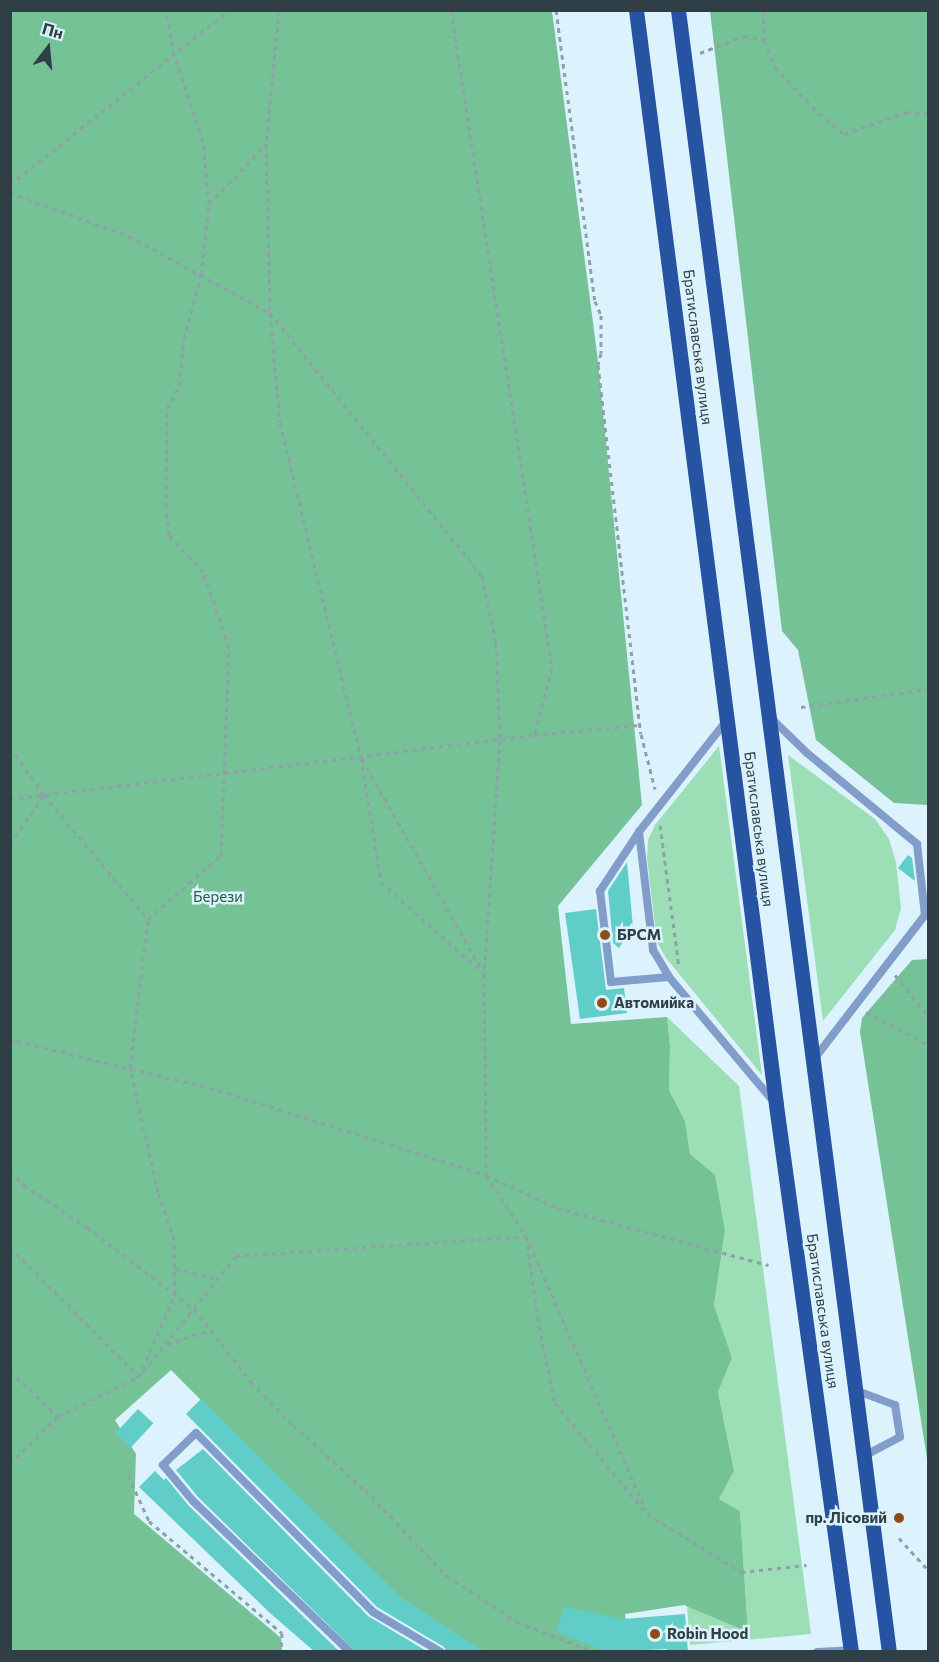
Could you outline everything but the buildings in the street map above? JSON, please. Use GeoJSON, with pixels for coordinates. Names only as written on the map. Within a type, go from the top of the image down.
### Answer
{"type":"FeatureCollection","features":[{"type":"Feature","properties":{"kind":"main road","name":"Братиславська вулиця"},"geometry":{"type":"LineString","coordinates":[[636,10],[776,1105],[852,1650]]}},
{"type":"Feature","properties":{"kind":"main road","name":"Братиславська вулиця"},"geometry":{"type":"LineString","coordinates":[[678,10],[889,1652]]}},
{"type":"Feature","properties":{"kind":"lane"},"geometry":{"type":"LineString","coordinates":[[770,717],[807,753],[918,844],[925,915],[814,1059]]}},
{"type":"Feature","properties":{"kind":"lane"},"geometry":{"type":"LineString","coordinates":[[669,977],[611,982],[600,891],[639,832],[727,719]]}},
{"type":"Feature","properties":{"kind":"lane"},"geometry":{"type":"LineString","coordinates":[[639,832],[653,950],[669,977],[776,1105]]}},
{"type":"Feature","properties":{"kind":"lane"},"geometry":{"type":"LineString","coordinates":[[855,1390],[895,1405],[900,1437],[864,1456]]}},
{"type":"Feature","properties":{"kind":"lane"},"geometry":{"type":"LineString","coordinates":[[350,1652],[193,1502],[164,1465],[196,1433],[373,1612],[441,1652]]}},
{"type":"Feature","properties":{"kind":"lane"},"geometry":{"type":"LineString","coordinates":[[817,1652],[852,1650]]}},
{"type":"Feature","properties":{"kind":"path"},"geometry":{"type":"LineString","coordinates":[[139,1377],[175,1294],[174,1240],[158,1192],[130,1068],[147,919],[221,855],[229,647],[203,572],[169,535],[166,507],[167,409],[179,384],[184,339],[201,275],[210,204],[203,141],[174,55],[166,10]]}},
{"type":"Feature","properties":{"kind":"path"},"geometry":{"type":"LineString","coordinates":[[10,185],[229,10]]}},
{"type":"Feature","properties":{"kind":"path"},"geometry":{"type":"LineString","coordinates":[[279,10],[266,144],[270,313],[280,423],[361,757],[381,882],[484,974]]}},
{"type":"Feature","properties":{"kind":"path"},"geometry":{"type":"LineString","coordinates":[[451,10],[552,668],[534,735]]}},
{"type":"Feature","properties":{"kind":"path"},"geometry":{"type":"LineString","coordinates":[[556,10],[596,301],[601,315],[601,352],[598,365],[640,725],[656,792]]}},
{"type":"Feature","properties":{"kind":"path"},"geometry":{"type":"LineString","coordinates":[[763,10],[764,40],[775,67],[812,107],[844,134],[906,112],[928,114]]}},
{"type":"Feature","properties":{"kind":"path"},"geometry":{"type":"LineString","coordinates":[[700,53],[744,36],[764,40]]}},
{"type":"Feature","properties":{"kind":"path"},"geometry":{"type":"LineString","coordinates":[[210,204],[266,144]]}},
{"type":"Feature","properties":{"kind":"path"},"geometry":{"type":"LineString","coordinates":[[10,193],[129,236],[270,313],[482,576],[496,643],[500,740],[484,974],[486,1175],[526,1236],[647,1514]]}},
{"type":"Feature","properties":{"kind":"path"},"geometry":{"type":"LineString","coordinates":[[801,707],[928,689]]}},
{"type":"Feature","properties":{"kind":"path"},"geometry":{"type":"LineString","coordinates":[[10,799],[534,735],[640,725]]}},
{"type":"Feature","properties":{"kind":"path"},"geometry":{"type":"LineString","coordinates":[[10,747],[44,795],[147,919]]}},
{"type":"Feature","properties":{"kind":"path"},"geometry":{"type":"LineString","coordinates":[[361,757],[484,974]]}},
{"type":"Feature","properties":{"kind":"path"},"geometry":{"type":"LineString","coordinates":[[10,844],[44,795]]}},
{"type":"Feature","properties":{"kind":"path"},"geometry":{"type":"LineString","coordinates":[[660,820],[680,976]]}},
{"type":"Feature","properties":{"kind":"path"},"geometry":{"type":"LineString","coordinates":[[886,964],[928,1016]]}},
{"type":"Feature","properties":{"kind":"path"},"geometry":{"type":"LineString","coordinates":[[853,1006],[928,1045]]}},
{"type":"Feature","properties":{"kind":"path"},"geometry":{"type":"LineString","coordinates":[[10,1040],[218,1090],[486,1175],[556,1208],[768,1265]]}},
{"type":"Feature","properties":{"kind":"path"},"geometry":{"type":"LineString","coordinates":[[10,1172],[24,1185],[87,1227],[194,1308],[251,1382],[293,1425],[365,1490],[447,1576],[517,1622],[595,1652]]}},
{"type":"Feature","properties":{"kind":"path"},"geometry":{"type":"LineString","coordinates":[[10,1464],[58,1416],[139,1377],[236,1256],[526,1236]]}},
{"type":"Feature","properties":{"kind":"path"},"geometry":{"type":"LineString","coordinates":[[526,1236],[539,1326],[555,1403],[647,1514],[741,1572],[807,1565]]}},
{"type":"Feature","properties":{"kind":"path"},"geometry":{"type":"LineString","coordinates":[[10,1247],[139,1377]]}},
{"type":"Feature","properties":{"kind":"path"},"geometry":{"type":"LineString","coordinates":[[175,1268],[218,1279]]}},
{"type":"Feature","properties":{"kind":"path"},"geometry":{"type":"LineString","coordinates":[[165,1344],[211,1330]]}},
{"type":"Feature","properties":{"kind":"path"},"geometry":{"type":"LineString","coordinates":[[10,1371],[58,1416]]}},
{"type":"Feature","properties":{"kind":"path"},"geometry":{"type":"LineString","coordinates":[[128,1475],[148,1521],[282,1633],[281,1652]]}},
{"type":"Feature","properties":{"kind":"path"},"geometry":{"type":"LineString","coordinates":[[899,1538],[928,1570]]}},
{"type":"Feature","properties":{"kind":"green space","name":"Берези"},"geometry":{"type":"Polygon","coordinates":[[[11,11],[552,11],[597,353],[642,805],[558,906],[571,1024],[667,1017],[670,1046],[669,1090],[685,1121],[690,1154],[715,1175],[725,1230],[714,1305],[732,1358],[718,1392],[734,1471],[719,1499],[740,1511],[748,1632],[684,1605],[625,1614],[630,1651],[483,1651],[404,1604],[171,1370],[115,1420],[136,1454],[134,1514],[281,1638],[282,1651],[11,1652],[11,11]]]}},
{"type":"Feature","properties":{"kind":"green space"},"geometry":{"type":"Polygon","coordinates":[[[710,11],[928,11],[928,805],[894,803],[816,740],[798,650],[782,631],[710,11]]]}},
{"type":"Feature","properties":{"kind":"green space"},"geometry":{"type":"Polygon","coordinates":[[[719,746],[762,1075],[666,958],[657,942],[647,858],[648,840],[655,825],[719,746]]]}},
{"type":"Feature","properties":{"kind":"green space"},"geometry":{"type":"Polygon","coordinates":[[[788,755],[875,819],[889,839],[896,862],[901,908],[895,930],[823,1021],[788,755]]]}},
{"type":"Feature","properties":{"kind":"green space"},"geometry":{"type":"Polygon","coordinates":[[[928,959],[928,1465],[860,1032],[862,1018],[912,960],[928,959]]]}},
{"type":"Feature","properties":{"kind":"green space"},"geometry":{"type":"Polygon","coordinates":[[[667,1017],[739,1086],[811,1634],[690,1645],[687,1606],[748,1631],[740,1511],[719,1499],[734,1471],[718,1392],[732,1358],[714,1305],[725,1230],[715,1176],[690,1155],[685,1121],[669,1090],[670,1046],[667,1017]]]}},
{"type":"Feature","properties":{"kind":"place","name":"БРСМ"},"geometry":{"type":"Point","coordinates":[605,935]}},
{"type":"Feature","properties":{"kind":"place","name":"Автомийка"},"geometry":{"type":"Point","coordinates":[602,1003]}},
{"type":"Feature","properties":{"kind":"place","name":"пр. Лісовий"},"geometry":{"type":"Point","coordinates":[899,1518]}},
{"type":"Feature","properties":{"kind":"place","name":"Robin Hood"},"geometry":{"type":"Point","coordinates":[655,1634]}}]}
